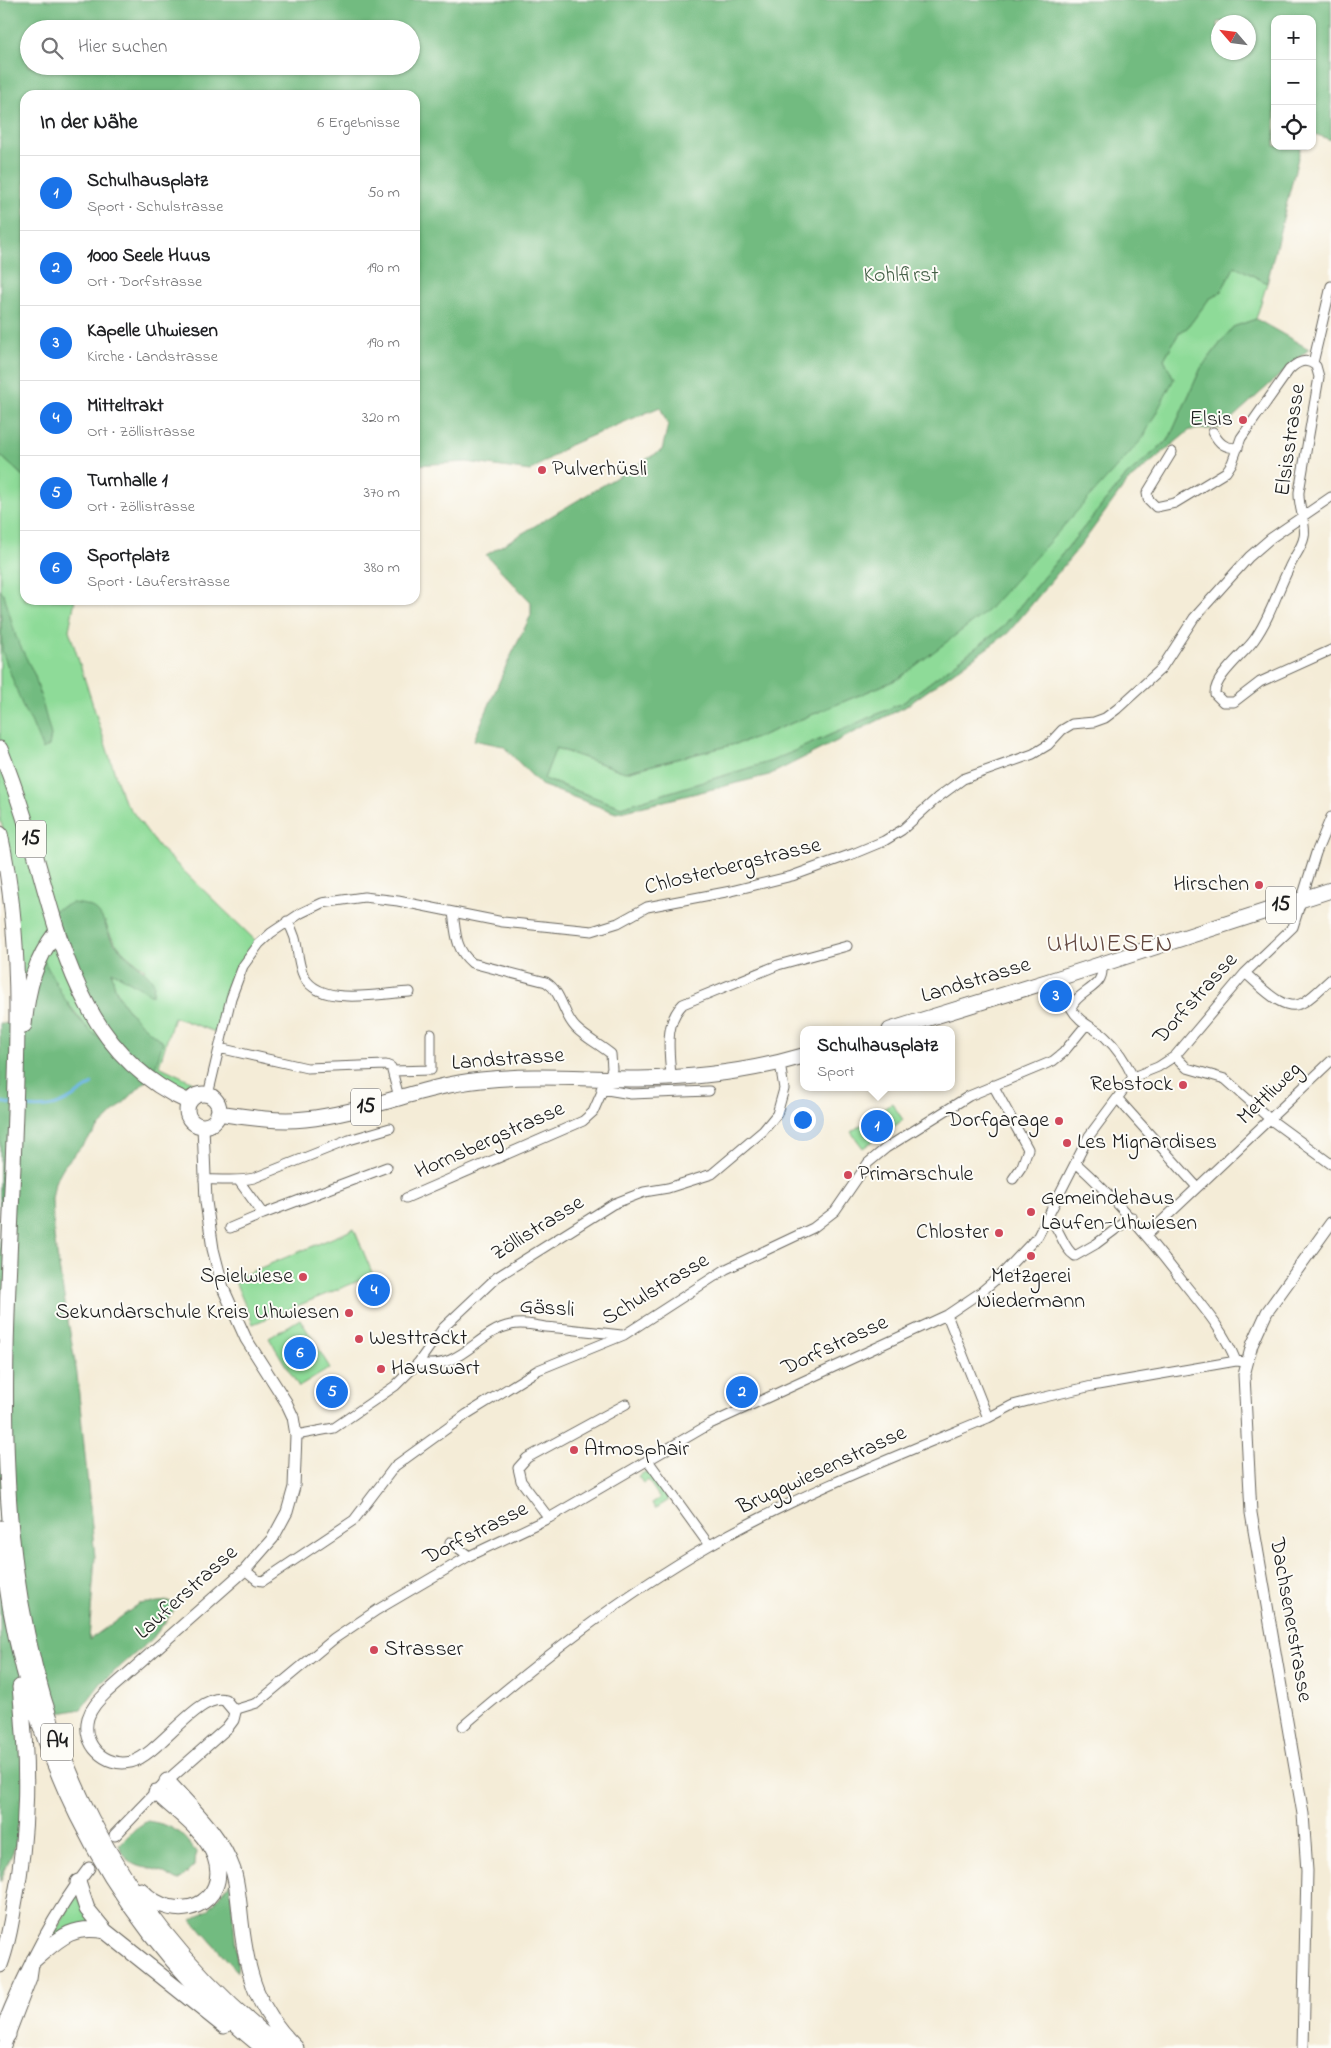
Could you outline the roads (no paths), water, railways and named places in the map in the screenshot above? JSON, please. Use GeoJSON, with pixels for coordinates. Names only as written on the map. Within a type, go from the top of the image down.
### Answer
{"type":"FeatureCollection","features":[{"type":"Feature","properties":{"kind":"main road","name":"15"},"geometry":{"type":"LineString","coordinates":[[0,749],[26,823],[53,937],[92,1014],[119,1053],[143,1076],[166,1092],[188,1102]]}},
{"type":"Feature","properties":{"kind":"main road","name":"A4"},"geometry":{"type":"LineString","coordinates":[[0,834],[9,882],[15,943],[14,1068],[0,1240]]}},
{"type":"Feature","properties":{"kind":"main road","name":"A4"},"geometry":{"type":"LineString","coordinates":[[0,877],[8,954],[15,1109],[9,1138],[6,1419],[10,1512],[16,1576],[33,1663],[53,1732],[76,1787],[115,1861],[151,1915],[186,1959],[235,2008],[281,2048]]}},
{"type":"Feature","properties":{"kind":"main road","name":"Landstrasse"},"geometry":{"type":"LineString","coordinates":[[903,1026],[1331,890]]}},
{"type":"Feature","properties":{"kind":"main road"},"geometry":{"type":"LineString","coordinates":[[14,1068],[33,976],[39,957],[53,937]]}},
{"type":"Feature","properties":{"kind":"main road","name":"Landstrasse"},"geometry":{"type":"LineString","coordinates":[[218,1113],[263,1119],[303,1120],[339,1114],[441,1086],[481,1080],[554,1076],[604,1084],[737,1072],[800,1057]]}},
{"type":"Feature","properties":{"kind":"main road"},"geometry":{"type":"LineString","coordinates":[[198,1095],[208,1095],[217,1103],[218,1113],[214,1120],[203,1126],[195,1124],[190,1119],[187,1110],[188,1102],[198,1095]]}},
{"type":"Feature","properties":{"kind":"main road","name":"A4"},"geometry":{"type":"LineString","coordinates":[[0,1528],[13,1626],[24,1676],[48,1750],[68,1799],[94,1850],[133,1910],[171,1958],[218,2008],[263,2048]]}},
{"type":"Feature","properties":{"kind":"main road"},"geometry":{"type":"LineString","coordinates":[[0,1965],[9,1931],[23,1854],[27,1796],[26,1747],[13,1626]]}},
{"type":"Feature","properties":{"kind":"main road"},"geometry":{"type":"LineString","coordinates":[[167,1781],[211,1830],[228,1857],[238,1890],[245,1958],[252,1983],[269,2017],[296,2048]]}},
{"type":"Feature","properties":{"kind":"main road","name":"A4"},"geometry":{"type":"LineString","coordinates":[[115,1861],[143,1893],[167,1908],[189,1908],[207,1897],[217,1876],[216,1862],[209,1846],[195,1828],[156,1792]]}},
{"type":"Feature","properties":{"kind":"main road"},"geometry":{"type":"LineString","coordinates":[[78,1882],[87,1909],[105,1931],[254,2048]]}},
{"type":"Feature","properties":{"kind":"main road"},"geometry":{"type":"LineString","coordinates":[[34,1960],[70,1932],[88,1928],[105,1931]]}},
{"type":"Feature","properties":{"kind":"street"},"geometry":{"type":"LineString","coordinates":[[1313,363],[1331,286]]}},
{"type":"Feature","properties":{"kind":"street","name":"Elsisstrasse"},"geometry":{"type":"LineString","coordinates":[[1172,452],[1147,493],[1148,499],[1156,507],[1175,504],[1222,475],[1232,463],[1241,438],[1289,370],[1300,362],[1313,363],[1318,369],[1319,377],[1299,492],[1305,531],[1303,542],[1287,571],[1268,617],[1254,640],[1218,680],[1215,694],[1223,702],[1234,702],[1260,682],[1331,650]]}},
{"type":"Feature","properties":{"kind":"street"},"geometry":{"type":"LineString","coordinates":[[1213,432],[1222,445],[1228,448],[1238,448]]}},
{"type":"Feature","properties":{"kind":"street","name":"Chlosterbergstrasse"},"geometry":{"type":"LineString","coordinates":[[208,1095],[230,998],[243,966],[259,944],[287,921],[322,903],[364,897],[398,901],[542,927],[592,930],[618,924],[647,908],[731,891],[792,876],[884,841],[902,830],[937,798],[963,779],[1033,754],[1048,745],[1062,730],[1072,724],[1094,722],[1105,718],[1118,709],[1161,669],[1194,618],[1243,563],[1271,538],[1331,497]]}},
{"type":"Feature","properties":{"kind":"street","name":"Dorfstrasse"},"geometry":{"type":"LineString","coordinates":[[234,1710],[257,1703],[334,1639],[376,1610],[469,1556],[549,1518],[649,1462],[710,1424],[948,1315],[982,1292],[1013,1264],[1038,1236],[1097,1124],[1133,1077],[1158,1067],[1175,1056],[1245,973],[1293,927],[1316,853],[1331,816]]}},
{"type":"Feature","properties":{"kind":"street","name":"Hornsbergstrasse"},"geometry":{"type":"LineString","coordinates":[[406,1198],[571,1128],[593,1112],[612,1069],[611,1054],[577,1029],[568,1018],[558,993],[553,987],[546,982],[472,963],[463,955],[457,946],[453,912]]}},
{"type":"Feature","properties":{"kind":"street"},"geometry":{"type":"LineString","coordinates":[[287,921],[297,941],[304,977],[321,992],[340,996],[410,992]]}},
{"type":"Feature","properties":{"kind":"street"},"geometry":{"type":"LineString","coordinates":[[671,1078],[670,1025],[673,1015],[683,1004],[778,965],[847,946]]}},
{"type":"Feature","properties":{"kind":"street"},"geometry":{"type":"LineString","coordinates":[[1101,964],[1103,973],[1099,981],[1074,1002],[1072,1008],[1086,1025],[1104,1037],[1125,1060],[1133,1077]]}},
{"type":"Feature","properties":{"kind":"street"},"geometry":{"type":"LineString","coordinates":[[1245,973],[1282,1003],[1291,1007],[1303,1003],[1331,979]]}},
{"type":"Feature","properties":{"kind":"street","name":"Schulstrasse"},"geometry":{"type":"LineString","coordinates":[[246,1570],[257,1580],[263,1581],[354,1520],[395,1466],[467,1414],[538,1370],[624,1335],[726,1269],[813,1228],[835,1211],[868,1163],[886,1148],[969,1096],[1053,1061],[1063,1053],[1086,1025]]}},
{"type":"Feature","properties":{"kind":"street"},"geometry":{"type":"LineString","coordinates":[[393,1072],[432,1070],[431,1034]]}},
{"type":"Feature","properties":{"kind":"street"},"geometry":{"type":"LineString","coordinates":[[219,1048],[307,1068],[379,1064],[391,1067],[399,1097]]}},
{"type":"Feature","properties":{"kind":"street"},"geometry":{"type":"LineString","coordinates":[[1175,1056],[1187,1068],[1225,1079],[1271,1120],[1331,1164]]}},
{"type":"Feature","properties":{"kind":"street","name":"Mettliweg"},"geometry":{"type":"LineString","coordinates":[[1147,1235],[1271,1120],[1331,1061]]}},
{"type":"Feature","properties":{"kind":"street","name":"Zöllistrasse"},"geometry":{"type":"LineString","coordinates":[[296,1435],[324,1431],[338,1426],[395,1386],[418,1362],[443,1328],[497,1277],[613,1204],[644,1192],[668,1188],[712,1174],[763,1131],[777,1114],[784,1089],[780,1063]]}},
{"type":"Feature","properties":{"kind":"street"},"geometry":{"type":"LineString","coordinates":[[604,1084],[631,1094],[660,1095],[709,1091]]}},
{"type":"Feature","properties":{"kind":"street"},"geometry":{"type":"LineString","coordinates":[[993,1085],[1028,1149],[1022,1166],[1013,1179]]}},
{"type":"Feature","properties":{"kind":"street"},"geometry":{"type":"LineString","coordinates":[[1118,1099],[1198,1187]]}},
{"type":"Feature","properties":{"kind":"street","name":"Lauferstrasse"},"geometry":{"type":"LineString","coordinates":[[203,1126],[204,1180],[209,1227],[224,1288],[246,1339],[286,1402],[293,1417],[296,1435],[294,1487],[287,1512],[273,1538],[246,1570],[106,1693],[91,1710],[87,1732],[92,1746],[101,1756],[112,1762],[128,1763],[150,1752],[209,1702],[223,1699],[234,1710]]}},
{"type":"Feature","properties":{"kind":"street"},"geometry":{"type":"LineString","coordinates":[[204,1180],[226,1179],[239,1181],[272,1172],[349,1140],[390,1128]]}},
{"type":"Feature","properties":{"kind":"street"},"geometry":{"type":"LineString","coordinates":[[1076,1163],[1147,1235],[1227,1338],[1241,1361]]}},
{"type":"Feature","properties":{"kind":"street"},"geometry":{"type":"LineString","coordinates":[[230,1228],[387,1167]]}},
{"type":"Feature","properties":{"kind":"street"},"geometry":{"type":"LineString","coordinates":[[239,1181],[263,1214]]}},
{"type":"Feature","properties":{"kind":"street"},"geometry":{"type":"LineString","coordinates":[[1048,1218],[1054,1223],[1070,1252],[1075,1256],[1096,1244],[1132,1218]]}},
{"type":"Feature","properties":{"kind":"street","name":"Dachsenerstrasse"},"geometry":{"type":"LineString","coordinates":[[1303,2048],[1307,1871],[1303,1814],[1251,1513],[1241,1361],[1267,1312],[1331,1223]]}},
{"type":"Feature","properties":{"kind":"street"},"geometry":{"type":"LineString","coordinates":[[948,1315],[988,1418]]}},
{"type":"Feature","properties":{"kind":"street","name":"Gässli"},"geometry":{"type":"LineString","coordinates":[[418,1362],[432,1365],[446,1362],[464,1353],[494,1331],[513,1324],[624,1335]]}},
{"type":"Feature","properties":{"kind":"street","name":"Bruggwiesenstrasse"},"geometry":{"type":"LineString","coordinates":[[463,1726],[539,1663],[610,1611],[709,1545],[803,1496],[1013,1406],[1032,1400],[1092,1386],[1241,1361]]}},
{"type":"Feature","properties":{"kind":"street"},"geometry":{"type":"LineString","coordinates":[[549,1518],[521,1481],[518,1468],[528,1458],[626,1404]]}},
{"type":"Feature","properties":{"kind":"street"},"geometry":{"type":"LineString","coordinates":[[649,1462],[709,1545]]}},
{"type":"Feature","properties":{"kind":"street"},"geometry":{"type":"LineString","coordinates":[[450,1542],[469,1556]]}},
{"type":"Feature","properties":{"kind":"street"},"geometry":{"type":"LineString","coordinates":[[115,1835],[167,1781],[230,1725],[234,1717],[234,1710]]}},
{"type":"Feature","properties":{"kind":"street"},"geometry":{"type":"LineString","coordinates":[[3,2037],[23,1975],[34,1960],[55,1918],[89,1868]]}},
{"type":"Feature","properties":{"kind":"waterway"},"geometry":{"type":"LineString","coordinates":[[19,1106],[31,1108],[50,1107],[66,1101],[92,1084]]}},
{"type":"Feature","properties":{"kind":"waterway"},"geometry":{"type":"LineString","coordinates":[[0,1102],[11,1104]]}},
{"type":"Feature","properties":{"kind":"place","name":"Elsis"},"geometry":{"type":"Point","coordinates":[1243,420]}},
{"type":"Feature","properties":{"kind":"place","name":"Pulverhüsli"},"geometry":{"type":"Point","coordinates":[542,470]}},
{"type":"Feature","properties":{"kind":"place","name":"Hirschen"},"geometry":{"type":"Point","coordinates":[1259,885]}},
{"type":"Feature","properties":{"kind":"place","name":"Kapelle Uhwiesen"},"geometry":{"type":"Point","coordinates":[1056,996]}},
{"type":"Feature","properties":{"kind":"place","name":"Rebstock"},"geometry":{"type":"Point","coordinates":[1183,1085]}},
{"type":"Feature","properties":{"kind":"place","name":"Dorfgarage"},"geometry":{"type":"Point","coordinates":[1059,1121]}},
{"type":"Feature","properties":{"kind":"place","name":"Schulhausplatz"},"geometry":{"type":"Point","coordinates":[877,1126]}},
{"type":"Feature","properties":{"kind":"place","name":"Les Mignardises"},"geometry":{"type":"Point","coordinates":[1067,1143]}},
{"type":"Feature","properties":{"kind":"place","name":"Primarschule"},"geometry":{"type":"Point","coordinates":[848,1175]}},
{"type":"Feature","properties":{"kind":"place","name":"Gemeindehaus Laufen-Uhwiesen"},"geometry":{"type":"Point","coordinates":[1031,1212]}},
{"type":"Feature","properties":{"kind":"place","name":"Chloster"},"geometry":{"type":"Point","coordinates":[999,1233]}},
{"type":"Feature","properties":{"kind":"place","name":"Metzgerei Niedermann"},"geometry":{"type":"Point","coordinates":[1031,1256]}},
{"type":"Feature","properties":{"kind":"place","name":"Spielwiese"},"geometry":{"type":"Point","coordinates":[303,1277]}},
{"type":"Feature","properties":{"kind":"place","name":"Mitteltrakt"},"geometry":{"type":"Point","coordinates":[374,1290]}},
{"type":"Feature","properties":{"kind":"place","name":"Sekundarschule Kreis Uhwiesen"},"geometry":{"type":"Point","coordinates":[349,1313]}},
{"type":"Feature","properties":{"kind":"place","name":"Westtrackt"},"geometry":{"type":"Point","coordinates":[359,1339]}},
{"type":"Feature","properties":{"kind":"place","name":"Sportplatz"},"geometry":{"type":"Point","coordinates":[300,1353]}},
{"type":"Feature","properties":{"kind":"place","name":"Hauswart"},"geometry":{"type":"Point","coordinates":[381,1369]}},
{"type":"Feature","properties":{"kind":"place","name":"Turnhalle 1"},"geometry":{"type":"Point","coordinates":[332,1392]}},
{"type":"Feature","properties":{"kind":"place","name":"1000 Seele Huus"},"geometry":{"type":"Point","coordinates":[742,1392]}},
{"type":"Feature","properties":{"kind":"place","name":"Atmosphair"},"geometry":{"type":"Point","coordinates":[574,1450]}},
{"type":"Feature","properties":{"kind":"place","name":"Strasser"},"geometry":{"type":"Point","coordinates":[374,1650]}},
{"type":"Feature","properties":{"kind":"district","name":"UHWIESEN"},"geometry":{"type":"Point","coordinates":[1110,945]}},
{"type":"Feature","properties":{"kind":"park label","name":"Kohlfirst"},"geometry":{"type":"Point","coordinates":[901,276]}}]}
